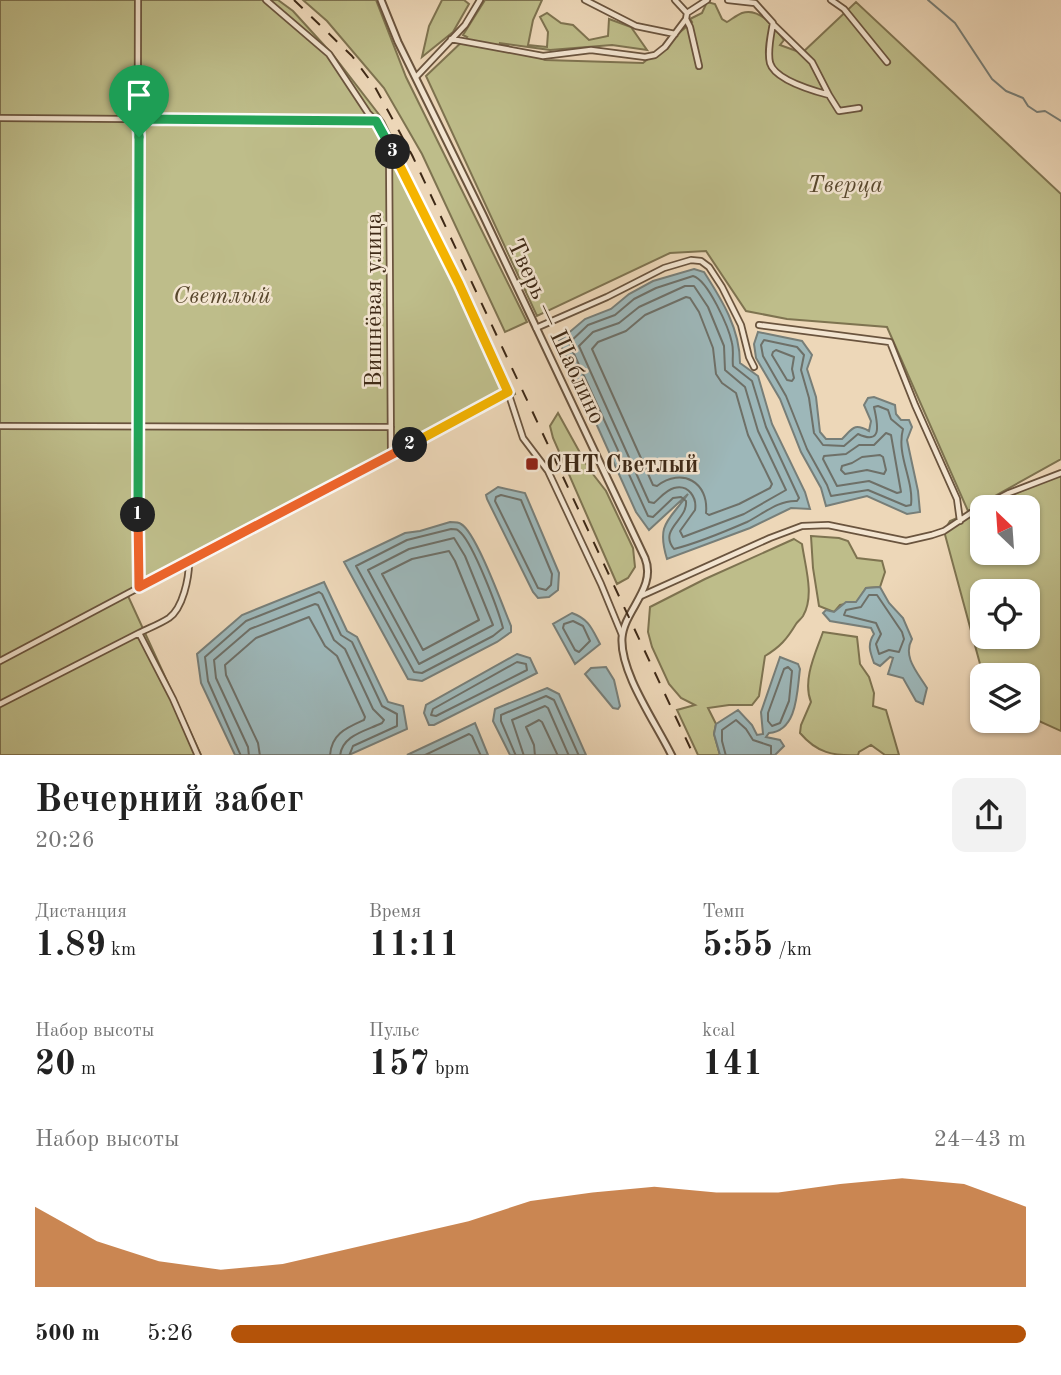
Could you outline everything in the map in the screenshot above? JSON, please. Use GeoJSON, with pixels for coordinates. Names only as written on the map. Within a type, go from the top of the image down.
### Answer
{"type":"FeatureCollection","features":[{"type":"Feature","properties":{"kind":"street"},"geometry":{"type":"LineString","coordinates":[[138,0],[139,587]]}},
{"type":"Feature","properties":{"kind":"street"},"geometry":{"type":"LineString","coordinates":[[266,0],[330,54],[389,144],[459,284],[508,392],[523,438],[548,471],[601,584],[622,635],[623,657],[627,669],[672,755]]}},
{"type":"Feature","properties":{"kind":"street","name":"Тверь — Шаблино"},"geometry":{"type":"LineString","coordinates":[[381,0],[647,563],[648,576],[622,635]]}},
{"type":"Feature","properties":{"kind":"street"},"geometry":{"type":"LineString","coordinates":[[416,77],[465,25],[480,0]]}},
{"type":"Feature","properties":{"kind":"street"},"geometry":{"type":"LineString","coordinates":[[585,0],[636,26],[675,34]]}},
{"type":"Feature","properties":{"kind":"street"},"geometry":{"type":"LineString","coordinates":[[675,0],[687,16],[699,66]]}},
{"type":"Feature","properties":{"kind":"street"},"geometry":{"type":"LineString","coordinates":[[450,39],[543,56],[591,50],[645,57],[657,54],[687,16],[707,0]]}},
{"type":"Feature","properties":{"kind":"street"},"geometry":{"type":"LineString","coordinates":[[728,0],[757,1],[772,23],[812,62],[839,111],[859,108]]}},
{"type":"Feature","properties":{"kind":"street"},"geometry":{"type":"LineString","coordinates":[[831,0],[844,9],[887,62]]}},
{"type":"Feature","properties":{"kind":"street"},"geometry":{"type":"LineString","coordinates":[[772,23],[769,56],[773,69],[795,84],[829,95]]}},
{"type":"Feature","properties":{"kind":"street"},"geometry":{"type":"LineString","coordinates":[[0,118],[376,121]]}},
{"type":"Feature","properties":{"kind":"street","name":"Вишнёвая улица"},"geometry":{"type":"LineString","coordinates":[[389,144],[391,455]]}},
{"type":"Feature","properties":{"kind":"street"},"geometry":{"type":"LineString","coordinates":[[536,328],[664,268],[691,260],[701,261],[709,267],[722,286],[741,325],[754,367]]}},
{"type":"Feature","properties":{"kind":"street"},"geometry":{"type":"LineString","coordinates":[[759,325],[889,341],[957,499],[960,521]]}},
{"type":"Feature","properties":{"kind":"street"},"geometry":{"type":"LineString","coordinates":[[0,661],[508,392]]}},
{"type":"Feature","properties":{"kind":"street"},"geometry":{"type":"LineString","coordinates":[[0,426],[391,427]]}},
{"type":"Feature","properties":{"kind":"street"},"geometry":{"type":"LineString","coordinates":[[640,596],[802,526],[828,525],[906,541],[944,531],[974,511],[1009,493],[1061,473]]}},
{"type":"Feature","properties":{"kind":"street"},"geometry":{"type":"LineString","coordinates":[[0,704],[171,616],[179,606],[189,572],[189,561]]}},
{"type":"Feature","properties":{"kind":"street"},"geometry":{"type":"LineString","coordinates":[[139,633],[198,755]]}},
{"type":"Feature","properties":{"kind":"green space","name":"Светлый"},"geometry":{"type":"Polygon","coordinates":[[[0,0],[278,0],[293,11],[333,55],[384,121],[515,394],[128,596],[201,755],[0,755],[0,0]]]}},
{"type":"Feature","properties":{"kind":"green space"},"geometry":{"type":"Polygon","coordinates":[[[303,0],[376,0],[406,77],[527,322],[505,332],[422,154],[384,88],[327,21],[303,0]]]}},
{"type":"Feature","properties":{"kind":"green space"},"geometry":{"type":"Polygon","coordinates":[[[442,0],[464,0],[469,4],[453,32],[422,57],[429,26],[442,0]]]}},
{"type":"Feature","properties":{"kind":"green space","name":"Тверца"},"geometry":{"type":"Polygon","coordinates":[[[485,0],[542,0],[533,20],[528,45],[547,47],[548,32],[540,17],[547,13],[561,23],[573,25],[589,40],[608,36],[609,19],[631,27],[647,50],[612,45],[550,50],[499,43],[545,60],[643,63],[692,22],[690,19],[702,13],[707,2],[715,4],[722,19],[727,22],[742,13],[761,16],[784,40],[780,45],[802,53],[856,2],[1061,194],[1061,459],[997,495],[970,495],[968,511],[887,327],[787,319],[746,311],[706,251],[670,253],[537,316],[426,76],[467,37],[463,35],[485,0]]]}},
{"type":"Feature","properties":{"kind":"green space"},"geometry":{"type":"Polygon","coordinates":[[[558,413],[589,469],[606,491],[633,548],[635,567],[628,578],[617,584],[553,438],[550,426],[558,413]]]}},
{"type":"Feature","properties":{"kind":"green space"},"geometry":{"type":"Polygon","coordinates":[[[1061,474],[1061,731],[1040,721],[1040,663],[980,663],[976,649],[1040,649],[1040,579],[970,579],[970,627],[944,531],[950,521],[970,513],[970,565],[1040,565],[1040,495],[1011,495],[1061,474]]]}},
{"type":"Feature","properties":{"kind":"green space"},"geometry":{"type":"Polygon","coordinates":[[[811,536],[848,541],[857,558],[882,561],[885,572],[880,587],[866,588],[857,602],[840,605],[834,612],[819,606],[811,536]]]}},
{"type":"Feature","properties":{"kind":"green space"},"geometry":{"type":"Polygon","coordinates":[[[794,539],[802,544],[808,581],[807,608],[783,642],[765,656],[759,696],[752,705],[708,708],[716,724],[714,734],[720,755],[698,755],[677,710],[695,705],[681,698],[669,684],[652,647],[648,632],[650,607],[794,539]]]}},
{"type":"Feature","properties":{"kind":"green space"},"geometry":{"type":"Polygon","coordinates":[[[823,632],[857,637],[860,664],[869,677],[874,693],[873,706],[886,710],[899,755],[885,755],[871,745],[858,755],[833,754],[819,749],[800,733],[811,702],[808,685],[811,666],[823,632]]]}},
{"type":"Feature","properties":{"kind":"water"},"geometry":{"type":"Polygon","coordinates":[[[694,269],[704,272],[729,315],[737,338],[740,363],[758,376],[772,424],[805,492],[810,509],[791,508],[750,528],[667,559],[663,537],[666,523],[688,494],[649,530],[636,512],[559,341],[585,319],[611,309],[629,294],[653,281],[694,269]]]}},
{"type":"Feature","properties":{"kind":"water"},"geometry":{"type":"Polygon","coordinates":[[[758,332],[802,341],[812,355],[807,369],[816,397],[820,432],[826,439],[842,439],[857,427],[869,431],[871,421],[864,405],[868,398],[874,397],[895,405],[896,414],[901,420],[909,420],[912,427],[907,440],[920,512],[907,514],[867,496],[826,506],[821,488],[801,452],[780,399],[756,358],[754,344],[758,332]]]}},
{"type":"Feature","properties":{"kind":"water"},"geometry":{"type":"Polygon","coordinates":[[[498,487],[525,493],[559,573],[558,590],[549,597],[538,598],[533,592],[487,499],[486,495],[498,487]]]}},
{"type":"Feature","properties":{"kind":"water"},"geometry":{"type":"Polygon","coordinates":[[[450,522],[461,524],[474,541],[496,587],[511,632],[422,681],[408,679],[344,562],[405,533],[450,522]]]}},
{"type":"Feature","properties":{"kind":"water"},"geometry":{"type":"Polygon","coordinates":[[[324,582],[347,631],[357,637],[388,702],[403,706],[407,729],[349,755],[235,755],[201,683],[197,654],[242,615],[324,582]]]}},
{"type":"Feature","properties":{"kind":"water"},"geometry":{"type":"Polygon","coordinates":[[[880,587],[889,603],[903,618],[912,639],[909,646],[910,658],[927,688],[923,704],[916,701],[903,678],[888,674],[893,658],[890,657],[880,666],[874,663],[870,648],[874,634],[871,628],[830,621],[823,613],[826,610],[834,612],[846,602],[856,602],[866,588],[880,587]]]}},
{"type":"Feature","properties":{"kind":"water"},"geometry":{"type":"Polygon","coordinates":[[[572,613],[586,621],[600,644],[575,664],[553,624],[572,613]]]}},
{"type":"Feature","properties":{"kind":"water"},"geometry":{"type":"Polygon","coordinates":[[[517,654],[530,658],[537,673],[434,725],[429,725],[424,713],[426,705],[517,654]]]}},
{"type":"Feature","properties":{"kind":"water"},"geometry":{"type":"Polygon","coordinates":[[[780,657],[798,664],[800,669],[797,698],[791,717],[779,731],[769,733],[766,737],[780,740],[784,746],[775,755],[720,755],[714,734],[716,724],[738,710],[757,735],[763,734],[761,712],[780,657]]]}},
{"type":"Feature","properties":{"kind":"water"},"geometry":{"type":"Polygon","coordinates":[[[606,667],[614,680],[620,706],[618,709],[613,708],[585,674],[591,668],[606,667]]]}},
{"type":"Feature","properties":{"kind":"water"},"geometry":{"type":"Polygon","coordinates":[[[547,688],[559,694],[586,755],[510,755],[493,721],[495,709],[547,688]]]}},
{"type":"Feature","properties":{"kind":"water"},"geometry":{"type":"Polygon","coordinates":[[[475,723],[488,755],[407,755],[475,723]]]}},
{"type":"Feature","properties":{"kind":"waterway"},"geometry":{"type":"LineString","coordinates":[[928,0],[955,23],[992,79],[1006,91],[1023,98],[1028,106],[1037,112],[1045,111],[1061,121]]}},
{"type":"Feature","properties":{"kind":"railway"},"geometry":{"type":"LineString","coordinates":[[294,0],[352,56],[375,87],[412,155],[694,755]]}},
{"type":"Feature","properties":{"kind":"place","name":"СНТ Светлый"},"geometry":{"type":"Point","coordinates":[532,464]}},
{"type":"Feature","properties":{"kind":"route"},"geometry":{"type":"LineString","coordinates":[[138,119],[376,121],[459,284],[508,392],[139,587],[137,470],[139,137],[138,119]]}}]}
